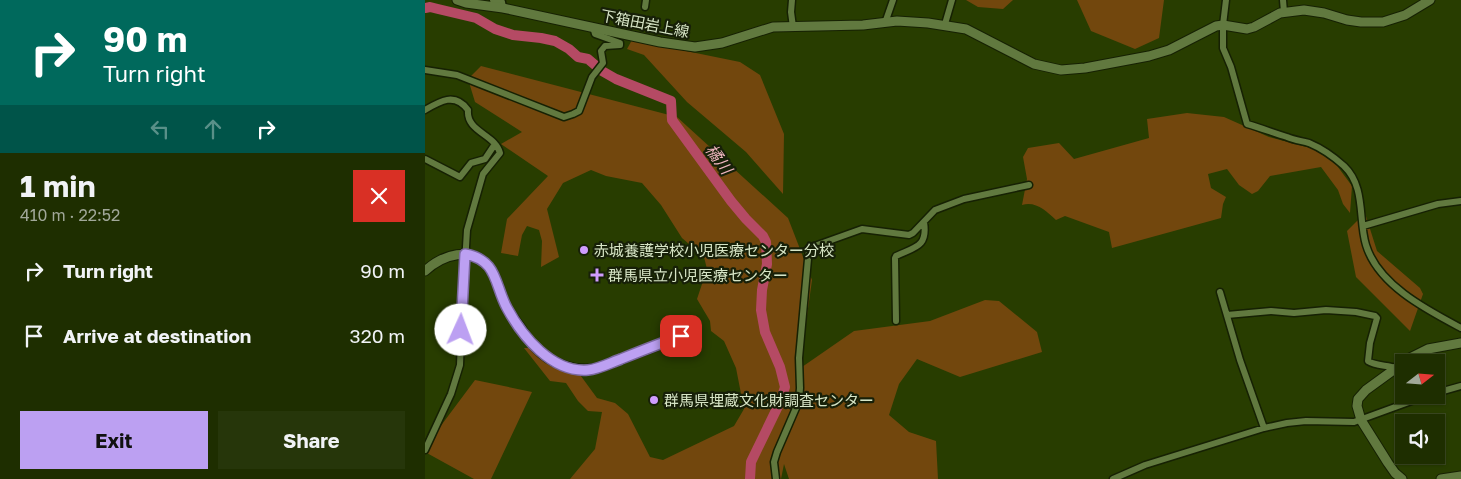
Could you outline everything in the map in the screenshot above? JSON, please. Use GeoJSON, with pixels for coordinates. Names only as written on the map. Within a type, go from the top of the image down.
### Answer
{"type":"FeatureCollection","features":[{"type":"Feature","properties":{"kind":"main road","name":"下箱田岩上線"},"geometry":{"type":"LineString","coordinates":[[457,0],[661,42],[695,47],[722,43],[773,27],[863,25],[897,21],[928,24],[966,29],[1034,64],[1061,70],[1085,68],[1149,56],[1169,50],[1216,26],[1223,25]]}},
{"type":"Feature","properties":{"kind":"main road"},"geometry":{"type":"LineString","coordinates":[[1223,25],[1247,29],[1254,28],[1283,12],[1312,10],[1347,20],[1383,22],[1405,15],[1430,0]]}},
{"type":"Feature","properties":{"kind":"main road"},"geometry":{"type":"LineString","coordinates":[[425,271],[441,259],[456,254],[477,256],[490,268],[507,307],[534,346],[550,359],[579,369],[598,368],[681,336]]}},
{"type":"Feature","properties":{"kind":"main road"},"geometry":{"type":"LineString","coordinates":[[1418,354],[1427,349],[1461,343]]}},
{"type":"Feature","properties":{"kind":"main road"},"geometry":{"type":"LineString","coordinates":[[1395,369],[1366,390],[1359,399],[1357,406],[1361,420],[1388,464],[1403,479]]}},
{"type":"Feature","properties":{"kind":"main road"},"geometry":{"type":"LineString","coordinates":[[1441,479],[1461,476]]}},
{"type":"Feature","properties":{"kind":"street"},"geometry":{"type":"LineString","coordinates":[[493,0],[502,2],[503,8]]}},
{"type":"Feature","properties":{"kind":"street"},"geometry":{"type":"LineString","coordinates":[[792,0],[793,27]]}},
{"type":"Feature","properties":{"kind":"street"},"geometry":{"type":"LineString","coordinates":[[885,23],[893,0]]}},
{"type":"Feature","properties":{"kind":"street"},"geometry":{"type":"LineString","coordinates":[[945,24],[951,0]]}},
{"type":"Feature","properties":{"kind":"street"},"geometry":{"type":"LineString","coordinates":[[1226,0],[1223,48],[1231,67],[1247,124],[1308,143],[1319,148],[1344,166],[1353,177],[1358,192],[1365,244],[1371,257],[1392,283],[1411,300],[1461,328]]}},
{"type":"Feature","properties":{"kind":"street"},"geometry":{"type":"LineString","coordinates":[[1283,0],[1283,12]]}},
{"type":"Feature","properties":{"kind":"street"},"geometry":{"type":"LineString","coordinates":[[425,70],[457,75],[564,117],[579,111],[592,77],[603,63],[601,51],[605,46],[620,45],[621,43],[595,34],[593,28]]}},
{"type":"Feature","properties":{"kind":"street"},"geometry":{"type":"LineString","coordinates":[[425,110],[437,102],[445,99],[454,99],[466,106],[468,110],[467,115],[473,126],[495,144],[500,153],[483,174],[467,230],[460,364],[451,394],[425,450]]}},
{"type":"Feature","properties":{"kind":"street"},"geometry":{"type":"LineString","coordinates":[[425,159],[460,177],[471,163],[485,159],[495,144]]}},
{"type":"Feature","properties":{"kind":"street"},"geometry":{"type":"LineString","coordinates":[[776,479],[774,462],[799,401],[799,358],[809,248],[862,229],[909,235],[935,210],[964,199],[1029,185]]}},
{"type":"Feature","properties":{"kind":"street"},"geometry":{"type":"LineString","coordinates":[[1363,226],[1438,204],[1461,201]]}},
{"type":"Feature","properties":{"kind":"street"},"geometry":{"type":"LineString","coordinates":[[896,321],[895,258],[921,244],[925,234],[924,222]]}},
{"type":"Feature","properties":{"kind":"street"},"geometry":{"type":"LineString","coordinates":[[1220,292],[1264,428]]}},
{"type":"Feature","properties":{"kind":"street"},"geometry":{"type":"LineString","coordinates":[[1227,315],[1271,310],[1294,313],[1326,310],[1356,312],[1375,316],[1377,318],[1370,343],[1368,360],[1371,363],[1395,368]]}},
{"type":"Feature","properties":{"kind":"street"},"geometry":{"type":"LineString","coordinates":[[1445,390],[1461,386]]}},
{"type":"Feature","properties":{"kind":"street"},"geometry":{"type":"LineString","coordinates":[[1113,479],[1145,465],[1264,428],[1297,422],[1354,422],[1404,404]]}},
{"type":"Feature","properties":{"kind":"shaded area"},"geometry":{"type":"Polygon","coordinates":[[[966,0],[1013,0],[1003,9],[978,7],[966,0]]]}},
{"type":"Feature","properties":{"kind":"shaded area"},"geometry":{"type":"Polygon","coordinates":[[[1077,0],[1164,0],[1159,38],[1135,49],[1091,31],[1077,0]]]}},
{"type":"Feature","properties":{"kind":"shaded area"},"geometry":{"type":"Polygon","coordinates":[[[632,40],[740,62],[760,75],[784,134],[783,194],[746,152],[687,102],[644,55],[627,49],[632,40]]]}},
{"type":"Feature","properties":{"kind":"shaded area"},"geometry":{"type":"Polygon","coordinates":[[[481,66],[677,117],[788,218],[812,280],[798,381],[802,367],[854,331],[930,321],[985,300],[999,301],[1037,332],[1042,352],[960,377],[917,359],[899,384],[889,415],[909,432],[936,441],[938,479],[789,479],[784,464],[781,479],[570,479],[595,449],[602,412],[588,411],[578,401],[566,383],[550,381],[524,348],[533,348],[578,372],[597,398],[615,403],[628,414],[650,457],[663,460],[734,426],[744,409],[736,368],[724,341],[711,331],[710,321],[697,299],[708,273],[704,257],[682,238],[661,205],[642,183],[606,176],[591,170],[563,183],[547,209],[559,257],[541,267],[542,241],[539,230],[527,226],[522,235],[518,256],[501,253],[507,219],[548,176],[501,144],[522,132],[475,102],[468,79],[481,66]]]}},
{"type":"Feature","properties":{"kind":"shaded area"},"geometry":{"type":"Polygon","coordinates":[[[1187,113],[1224,117],[1269,137],[1314,149],[1335,163],[1352,186],[1350,213],[1343,204],[1338,190],[1321,167],[1270,176],[1258,191],[1252,194],[1239,185],[1227,169],[1208,174],[1211,188],[1226,197],[1221,218],[1112,248],[1109,232],[1065,216],[1056,220],[1045,210],[1032,204],[1022,205],[1027,179],[1023,157],[1028,148],[1059,143],[1074,159],[1149,138],[1147,119],[1187,113]]]}},
{"type":"Feature","properties":{"kind":"shaded area"},"geometry":{"type":"Polygon","coordinates":[[[1365,213],[1377,251],[1420,288],[1423,294],[1410,331],[1356,277],[1347,231],[1365,213]]]}},
{"type":"Feature","properties":{"kind":"shaded area"},"geometry":{"type":"Polygon","coordinates":[[[475,380],[532,392],[491,479],[474,479],[425,452],[425,447],[475,380]]]}},
{"type":"Feature","properties":{"kind":"waterway","name":"橘川"},"geometry":{"type":"LineString","coordinates":[[425,8],[430,7],[476,18],[495,29],[513,35],[555,41],[578,57],[588,59],[602,71],[616,79],[671,101],[672,120],[731,201],[763,236],[766,242],[767,264],[762,290],[761,310],[765,332],[780,367],[785,387],[781,400],[751,462],[750,479]]}},
{"type":"Feature","properties":{"kind":"place","name":"赤城養護学校小児医療センター分校"},"geometry":{"type":"Point","coordinates":[584,250]}},
{"type":"Feature","properties":{"kind":"place","name":"群馬県立小児医療センター"},"geometry":{"type":"Point","coordinates":[597,275]}},
{"type":"Feature","properties":{"kind":"place","name":"群馬県埋蔵文化財調査センター"},"geometry":{"type":"Point","coordinates":[654,400]}},
{"type":"Feature","properties":{"kind":"route"},"geometry":{"type":"LineString","coordinates":[[461,330],[465,254],[477,256],[486,263],[495,277],[507,307],[534,346],[550,359],[559,363],[586,370],[598,368],[681,336]]}}]}
